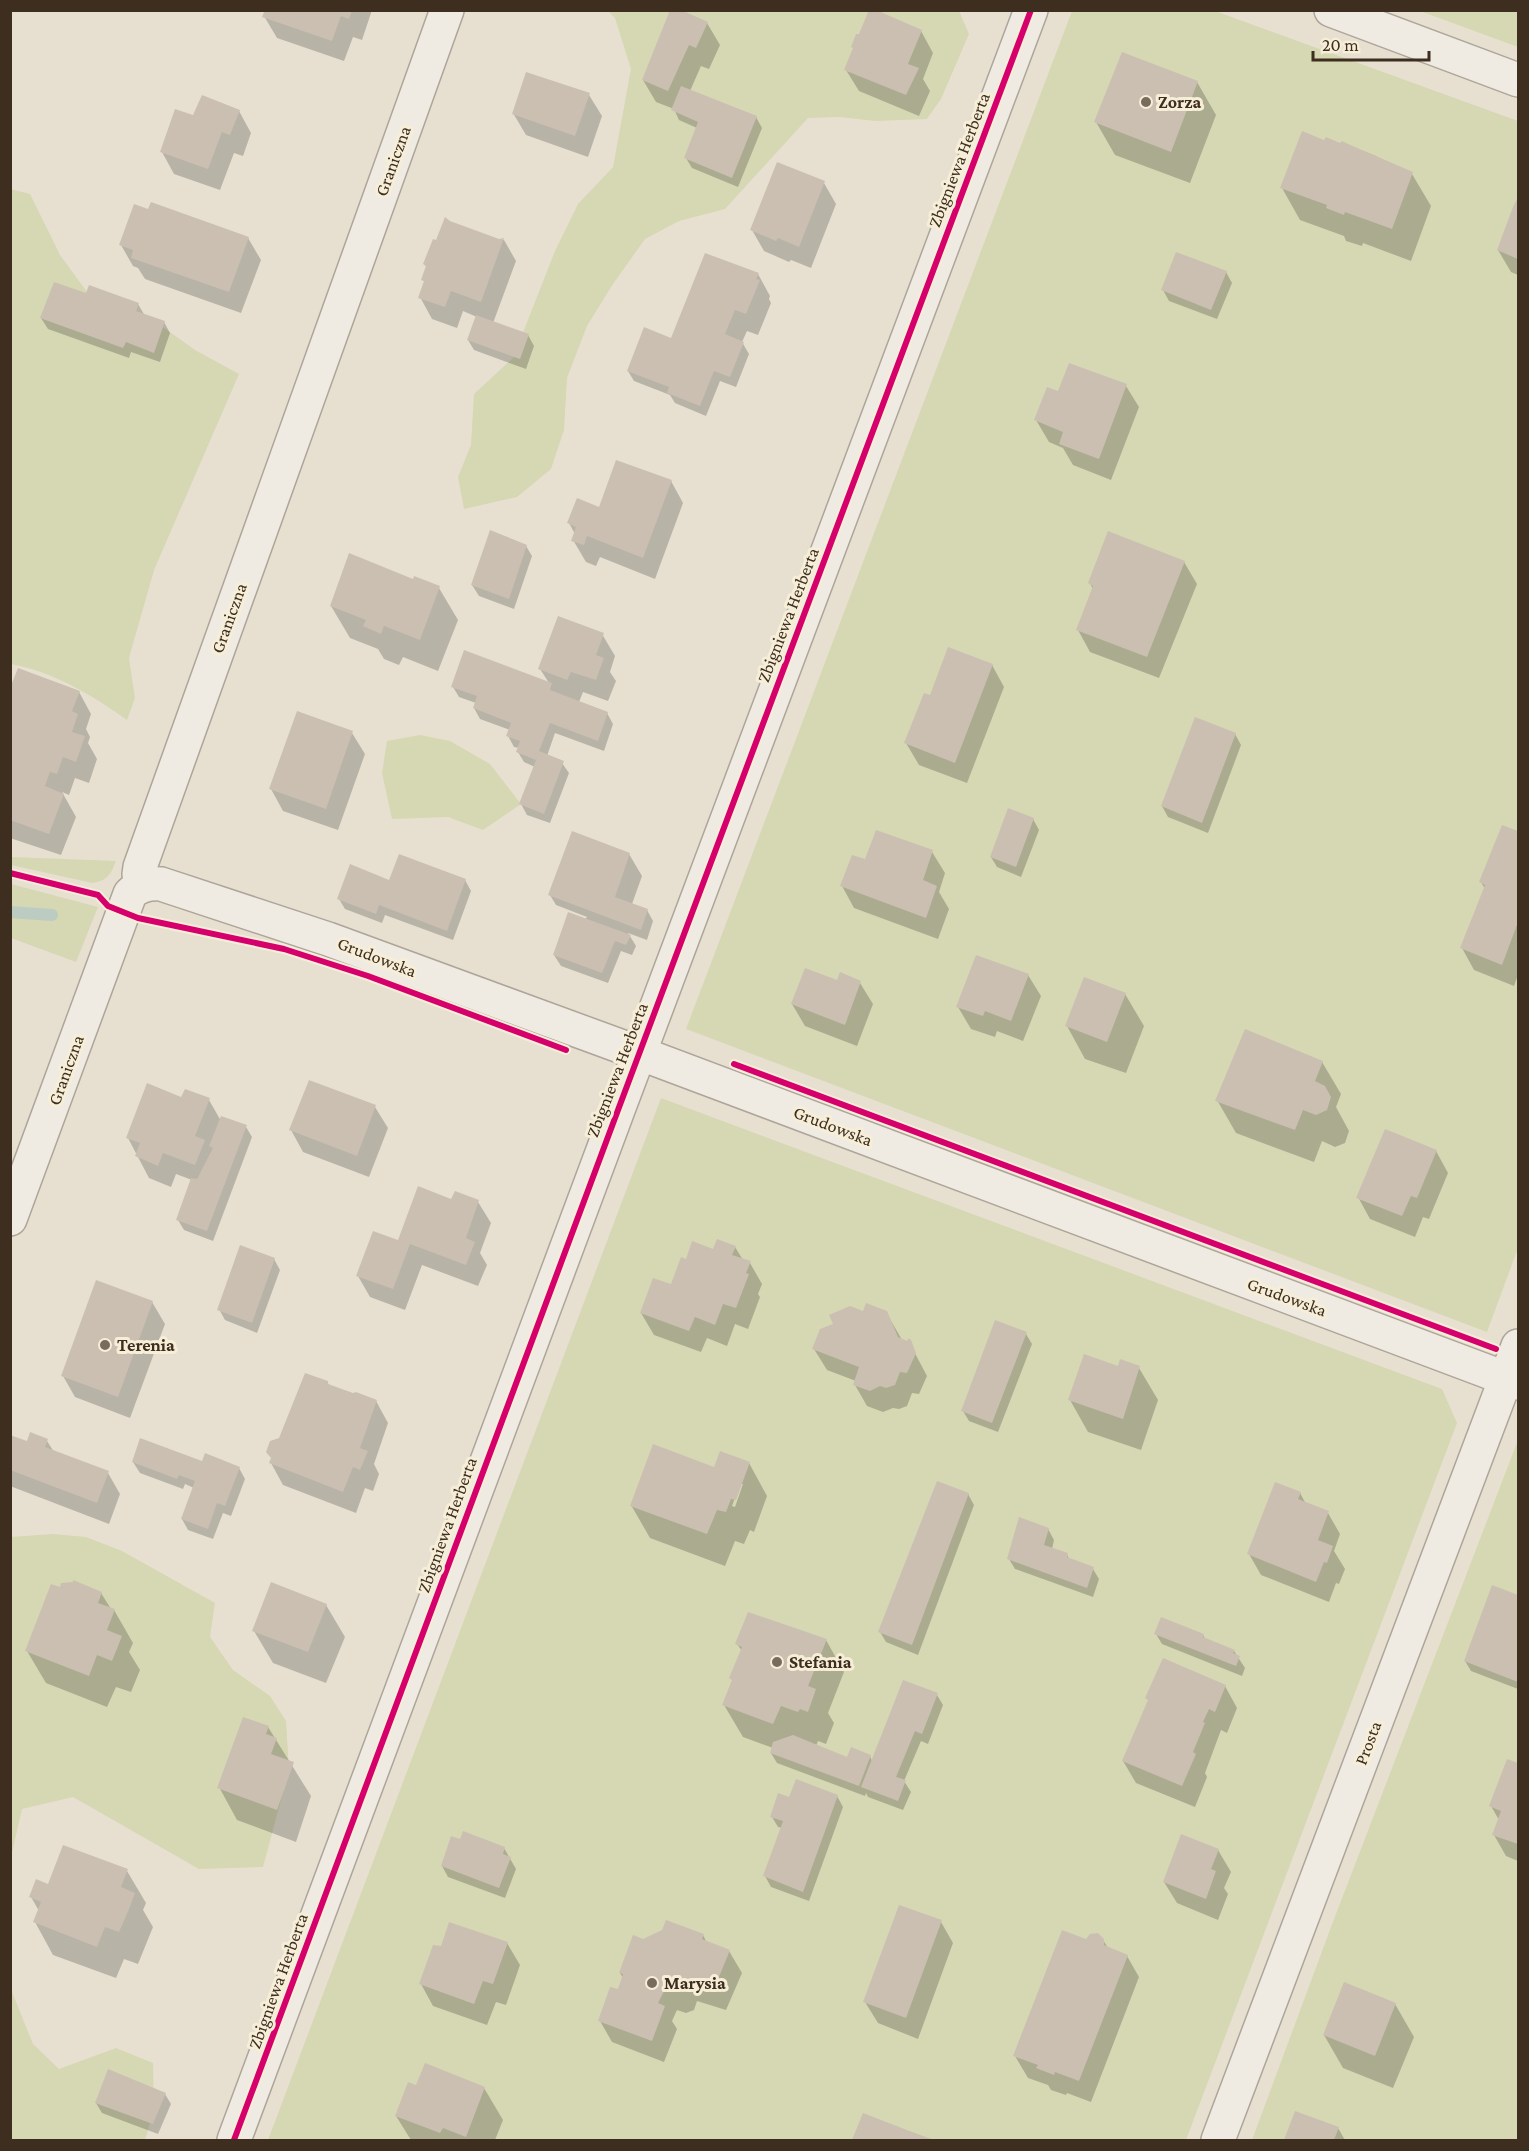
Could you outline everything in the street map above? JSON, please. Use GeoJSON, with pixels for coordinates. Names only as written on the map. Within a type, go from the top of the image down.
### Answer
{"type":"FeatureCollection","features":[{"type":"Feature","properties":{"kind":"street","name":"Graniczna"},"geometry":{"type":"LineString","coordinates":[[10,1219],[130,894],[143,885],[139,874],[140,867],[447,10]]}},
{"type":"Feature","properties":{"kind":"street","name":"Zbigniewa Herberta"},"geometry":{"type":"LineString","coordinates":[[234,2140],[1031,10]]}},
{"type":"Feature","properties":{"kind":"street"},"geometry":{"type":"LineString","coordinates":[[1331,10],[1518,80]]}},
{"type":"Feature","properties":{"kind":"street","name":"Grudowska"},"geometry":{"type":"LineString","coordinates":[[143,885],[161,884],[328,939],[639,1053],[1512,1381]]}},
{"type":"Feature","properties":{"kind":"street","name":"Prosta"},"geometry":{"type":"LineString","coordinates":[[1218,2140],[1512,1381],[1518,1346]]}},
{"type":"Feature","properties":{"kind":"green space"},"geometry":{"type":"Polygon","coordinates":[[[608,11],[959,11],[969,34],[941,99],[927,119],[876,121],[839,117],[808,118],[725,209],[679,221],[645,239],[587,326],[567,378],[564,430],[551,469],[517,497],[464,509],[458,477],[471,445],[474,394],[513,358],[555,251],[578,204],[613,167],[631,69],[615,18],[608,11]]]}},
{"type":"Feature","properties":{"kind":"green space"},"geometry":{"type":"Polygon","coordinates":[[[1072,11],[1215,11],[1518,121],[1518,1248],[1487,1332],[686,1029],[1072,11]]]}},
{"type":"Feature","properties":{"kind":"green space"},"geometry":{"type":"Polygon","coordinates":[[[1420,11],[1518,11],[1518,47],[1420,11]]]}},
{"type":"Feature","properties":{"kind":"green space"},"geometry":{"type":"Polygon","coordinates":[[[10,189],[30,194],[60,255],[87,292],[160,325],[195,350],[239,374],[154,570],[129,658],[135,698],[127,720],[72,686],[42,673],[11,664],[10,189]]]}},
{"type":"Feature","properties":{"kind":"green space"},"geometry":{"type":"Polygon","coordinates":[[[420,735],[450,741],[490,764],[521,804],[483,830],[448,817],[392,819],[382,773],[387,741],[420,735]]]}},
{"type":"Feature","properties":{"kind":"green space"},"geometry":{"type":"Polygon","coordinates":[[[11,857],[116,861],[108,876],[92,883],[11,865],[11,857]]]}},
{"type":"Feature","properties":{"kind":"green space"},"geometry":{"type":"Polygon","coordinates":[[[11,884],[98,907],[76,962],[11,938],[11,884]]]}},
{"type":"Feature","properties":{"kind":"green space"},"geometry":{"type":"Polygon","coordinates":[[[661,1098],[1442,1389],[1457,1423],[1186,2140],[268,2140],[661,1098]]]}},
{"type":"Feature","properties":{"kind":"green space"},"geometry":{"type":"Polygon","coordinates":[[[1518,1440],[1518,2140],[1252,2140],[1331,1927],[1518,1440]]]}},
{"type":"Feature","properties":{"kind":"green space"},"geometry":{"type":"Polygon","coordinates":[[[53,1534],[86,1537],[122,1551],[215,1603],[210,1637],[233,1670],[270,1696],[286,1721],[289,1770],[263,1867],[199,1869],[73,1797],[22,1809],[11,1857],[11,1537],[53,1534]]]}},
{"type":"Feature","properties":{"kind":"green space"},"geometry":{"type":"Polygon","coordinates":[[[10,1987],[33,2044],[59,2069],[116,2048],[153,2063],[154,2109],[145,2140],[11,2140],[10,1987]]]}},
{"type":"Feature","properties":{"kind":"building"},"geometry":{"type":"Polygon","coordinates":[[[265,10],[352,10],[349,19],[341,16],[332,41],[262,17],[265,10]]]}},
{"type":"Feature","properties":{"kind":"building"},"geometry":{"type":"Polygon","coordinates":[[[670,10],[681,10],[708,22],[696,48],[689,45],[668,91],[642,80],[670,10]]]}},
{"type":"Feature","properties":{"kind":"building"},"geometry":{"type":"Polygon","coordinates":[[[869,10],[876,10],[922,30],[908,64],[919,68],[906,95],[844,70],[856,34],[859,34],[869,10]]]}},
{"type":"Feature","properties":{"kind":"building","name":"Zorza"},"geometry":{"type":"Polygon","coordinates":[[[1122,52],[1198,81],[1171,152],[1094,122],[1122,52]]]}},
{"type":"Feature","properties":{"kind":"building"},"geometry":{"type":"Polygon","coordinates":[[[526,72],[590,93],[575,136],[512,114],[526,72]]]}},
{"type":"Feature","properties":{"kind":"building"},"geometry":{"type":"Polygon","coordinates":[[[681,86],[757,116],[732,178],[684,158],[698,122],[671,110],[681,86]]]}},
{"type":"Feature","properties":{"kind":"building"},"geometry":{"type":"Polygon","coordinates":[[[202,95],[240,110],[230,135],[222,132],[208,169],[160,152],[175,109],[193,115],[202,95]]]}},
{"type":"Feature","properties":{"kind":"building"},"geometry":{"type":"Polygon","coordinates":[[[1302,131],[1324,140],[1326,137],[1340,143],[1342,141],[1413,172],[1392,229],[1345,212],[1344,215],[1326,208],[1327,205],[1280,188],[1302,131]]]}},
{"type":"Feature","properties":{"kind":"building"},"geometry":{"type":"Polygon","coordinates":[[[777,162],[825,181],[799,247],[778,238],[776,241],[750,230],[777,162]]]}},
{"type":"Feature","properties":{"kind":"building"},"geometry":{"type":"Polygon","coordinates":[[[1518,197],[1518,259],[1497,250],[1518,197]]]}},
{"type":"Feature","properties":{"kind":"building"},"geometry":{"type":"Polygon","coordinates":[[[151,202],[249,237],[229,292],[131,258],[133,250],[119,245],[134,204],[148,209],[151,202]]]}},
{"type":"Feature","properties":{"kind":"building"},"geometry":{"type":"Polygon","coordinates":[[[445,217],[450,221],[499,239],[504,238],[481,302],[451,291],[445,307],[418,298],[424,281],[421,280],[426,266],[423,264],[445,217]]]}},
{"type":"Feature","properties":{"kind":"building"},"geometry":{"type":"Polygon","coordinates":[[[1176,252],[1227,271],[1211,310],[1161,290],[1176,252]]]}},
{"type":"Feature","properties":{"kind":"building"},"geometry":{"type":"Polygon","coordinates":[[[705,253],[759,273],[756,279],[760,280],[746,314],[735,310],[725,334],[744,342],[730,377],[714,371],[700,406],[667,393],[669,387],[627,371],[644,327],[671,338],[705,253]]]}},
{"type":"Feature","properties":{"kind":"building"},"geometry":{"type":"Polygon","coordinates":[[[54,282],[86,293],[89,285],[139,303],[136,311],[165,321],[154,353],[126,342],[123,348],[40,318],[54,282]]]}},
{"type":"Feature","properties":{"kind":"building"},"geometry":{"type":"Polygon","coordinates":[[[476,315],[529,334],[520,359],[467,340],[476,315]]]}},
{"type":"Feature","properties":{"kind":"building"},"geometry":{"type":"Polygon","coordinates":[[[1069,363],[1127,384],[1099,459],[1059,444],[1063,432],[1034,420],[1047,387],[1058,391],[1069,363]]]}},
{"type":"Feature","properties":{"kind":"building"},"geometry":{"type":"Polygon","coordinates":[[[616,460],[672,480],[643,558],[587,536],[584,545],[571,541],[576,527],[567,523],[577,498],[599,507],[616,460]]]}},
{"type":"Feature","properties":{"kind":"building"},"geometry":{"type":"Polygon","coordinates":[[[490,530],[527,545],[509,599],[471,585],[490,530]]]}},
{"type":"Feature","properties":{"kind":"building"},"geometry":{"type":"Polygon","coordinates":[[[1108,531],[1185,561],[1147,657],[1076,630],[1093,586],[1088,583],[1108,531]]]}},
{"type":"Feature","properties":{"kind":"building"},"geometry":{"type":"Polygon","coordinates":[[[349,553],[413,579],[414,576],[440,586],[420,640],[384,626],[381,634],[363,626],[366,620],[330,606],[349,553]]]}},
{"type":"Feature","properties":{"kind":"building"},"geometry":{"type":"Polygon","coordinates":[[[558,616],[604,633],[596,655],[604,658],[596,680],[571,672],[567,680],[538,669],[558,616]]]}},
{"type":"Feature","properties":{"kind":"building"},"geometry":{"type":"Polygon","coordinates":[[[948,647],[993,664],[955,763],[904,743],[924,693],[930,695],[948,647]]]}},
{"type":"Feature","properties":{"kind":"building"},"geometry":{"type":"Polygon","coordinates":[[[464,650],[552,683],[550,690],[608,712],[598,741],[550,723],[539,751],[564,761],[544,814],[519,804],[536,760],[516,752],[520,741],[506,736],[511,723],[473,708],[477,696],[451,687],[464,650]]]}},
{"type":"Feature","properties":{"kind":"building"},"geometry":{"type":"Polygon","coordinates":[[[18,668],[80,691],[72,711],[78,714],[72,732],[85,736],[76,762],[63,757],[57,774],[50,772],[45,786],[64,794],[49,834],[10,820],[10,688],[18,668]]]}},
{"type":"Feature","properties":{"kind":"building"},"geometry":{"type":"Polygon","coordinates":[[[297,711],[353,731],[326,809],[269,789],[297,711]]]}},
{"type":"Feature","properties":{"kind":"building"},"geometry":{"type":"Polygon","coordinates":[[[1195,717],[1236,733],[1202,823],[1161,806],[1195,717]]]}},
{"type":"Feature","properties":{"kind":"building"},"geometry":{"type":"Polygon","coordinates":[[[1008,808],[1034,818],[1016,867],[990,857],[1008,808]]]}},
{"type":"Feature","properties":{"kind":"building"},"geometry":{"type":"Polygon","coordinates":[[[1502,825],[1518,831],[1518,922],[1502,965],[1460,948],[1485,885],[1479,882],[1502,825]]]}},
{"type":"Feature","properties":{"kind":"building"},"geometry":{"type":"Polygon","coordinates":[[[876,830],[933,850],[923,880],[937,886],[926,918],[840,886],[852,855],[865,859],[876,830]]]}},
{"type":"Feature","properties":{"kind":"building"},"geometry":{"type":"Polygon","coordinates":[[[572,831],[630,853],[615,897],[648,909],[641,930],[548,895],[572,831]]]}},
{"type":"Feature","properties":{"kind":"building"},"geometry":{"type":"Polygon","coordinates":[[[399,854],[466,879],[447,931],[379,905],[376,914],[337,899],[350,864],[389,880],[399,854]]]}},
{"type":"Feature","properties":{"kind":"building"},"geometry":{"type":"Polygon","coordinates":[[[568,912],[631,935],[626,945],[615,941],[602,973],[553,955],[568,912]]]}},
{"type":"Feature","properties":{"kind":"building"},"geometry":{"type":"Polygon","coordinates":[[[976,955],[1029,974],[1011,1021],[985,1011],[983,1016],[956,1007],[976,955]]]}},
{"type":"Feature","properties":{"kind":"building"},"geometry":{"type":"Polygon","coordinates":[[[805,968],[837,980],[840,972],[861,981],[845,1025],[791,1004],[805,968]]]}},
{"type":"Feature","properties":{"kind":"building"},"geometry":{"type":"Polygon","coordinates":[[[1084,977],[1126,993],[1107,1042],[1065,1026],[1084,977]]]}},
{"type":"Feature","properties":{"kind":"building"},"geometry":{"type":"Polygon","coordinates":[[[1245,1029],[1323,1061],[1315,1081],[1325,1086],[1331,1097],[1327,1110],[1316,1115],[1303,1110],[1295,1130],[1215,1101],[1245,1029]]]}},
{"type":"Feature","properties":{"kind":"building"},"geometry":{"type":"Polygon","coordinates":[[[309,1080],[376,1105],[357,1156],[289,1130],[309,1080]]]}},
{"type":"Feature","properties":{"kind":"building"},"geometry":{"type":"Polygon","coordinates":[[[147,1083],[181,1097],[185,1089],[210,1098],[195,1136],[205,1140],[195,1165],[163,1153],[158,1166],[135,1156],[140,1143],[126,1138],[147,1083]]]}},
{"type":"Feature","properties":{"kind":"building"},"geometry":{"type":"Polygon","coordinates":[[[221,1116],[247,1125],[207,1231],[176,1220],[191,1178],[197,1179],[213,1148],[209,1146],[221,1116]]]}},
{"type":"Feature","properties":{"kind":"building"},"geometry":{"type":"Polygon","coordinates":[[[1385,1129],[1437,1150],[1417,1198],[1411,1196],[1402,1216],[1356,1198],[1385,1129]]]}},
{"type":"Feature","properties":{"kind":"building"},"geometry":{"type":"Polygon","coordinates":[[[418,1186],[451,1199],[455,1191],[479,1200],[466,1238],[475,1242],[466,1265],[410,1244],[393,1289],[356,1276],[373,1231],[398,1240],[418,1186]]]}},
{"type":"Feature","properties":{"kind":"building"},"geometry":{"type":"Polygon","coordinates":[[[717,1239],[736,1246],[732,1255],[751,1261],[746,1273],[749,1274],[736,1308],[723,1304],[715,1325],[695,1317],[689,1331],[640,1313],[653,1278],[671,1284],[681,1257],[686,1259],[692,1241],[713,1249],[717,1239]]]}},
{"type":"Feature","properties":{"kind":"building"},"geometry":{"type":"Polygon","coordinates":[[[240,1245],[275,1258],[252,1323],[217,1310],[240,1245]]]}},
{"type":"Feature","properties":{"kind":"building","name":"Terenia"},"geometry":{"type":"Polygon","coordinates":[[[96,1280],[153,1301],[118,1397],[61,1376],[96,1280]]]}},
{"type":"Feature","properties":{"kind":"building"},"geometry":{"type":"Polygon","coordinates":[[[866,1303],[887,1311],[898,1337],[907,1341],[909,1338],[916,1353],[907,1373],[900,1372],[895,1385],[886,1388],[880,1386],[870,1391],[853,1385],[859,1367],[812,1349],[820,1329],[833,1324],[829,1315],[850,1306],[863,1311],[866,1303]]]}},
{"type":"Feature","properties":{"kind":"building"},"geometry":{"type":"Polygon","coordinates":[[[995,1320],[1027,1332],[992,1423],[961,1411],[995,1320]]]}},
{"type":"Feature","properties":{"kind":"building"},"geometry":{"type":"Polygon","coordinates":[[[1084,1354],[1118,1366],[1120,1359],[1140,1366],[1123,1419],[1068,1400],[1084,1354]]]}},
{"type":"Feature","properties":{"kind":"building"},"geometry":{"type":"Polygon","coordinates":[[[305,1373],[328,1381],[328,1384],[377,1400],[360,1448],[368,1451],[360,1470],[353,1467],[343,1492],[269,1463],[271,1458],[266,1452],[270,1441],[279,1438],[305,1373]]]}},
{"type":"Feature","properties":{"kind":"building"},"geometry":{"type":"Polygon","coordinates":[[[30,1432],[48,1439],[45,1447],[109,1471],[97,1503],[10,1470],[10,1435],[27,1441],[30,1432]]]}},
{"type":"Feature","properties":{"kind":"building"},"geometry":{"type":"Polygon","coordinates":[[[140,1438],[202,1461],[205,1453],[240,1467],[225,1506],[217,1503],[208,1529],[181,1519],[195,1481],[179,1475],[177,1479],[132,1462],[140,1438]]]}},
{"type":"Feature","properties":{"kind":"building"},"geometry":{"type":"Polygon","coordinates":[[[653,1444],[714,1467],[720,1451],[750,1462],[736,1500],[731,1499],[726,1512],[717,1510],[707,1534],[630,1506],[653,1444]]]}},
{"type":"Feature","properties":{"kind":"building"},"geometry":{"type":"Polygon","coordinates":[[[937,1481],[969,1493],[912,1645],[878,1632],[937,1481]]]}},
{"type":"Feature","properties":{"kind":"building"},"geometry":{"type":"Polygon","coordinates":[[[1275,1482],[1301,1492],[1298,1499],[1329,1511],[1318,1540],[1333,1546],[1327,1563],[1324,1562],[1316,1582],[1247,1554],[1275,1482]]]}},
{"type":"Feature","properties":{"kind":"building"},"geometry":{"type":"Polygon","coordinates":[[[1019,1517],[1049,1528],[1044,1545],[1068,1553],[1067,1557],[1094,1567],[1087,1588],[1007,1559],[1019,1517]]]}},
{"type":"Feature","properties":{"kind":"building"},"geometry":{"type":"Polygon","coordinates":[[[73,1580],[102,1592],[98,1603],[115,1609],[107,1630],[122,1636],[112,1661],[97,1655],[89,1676],[25,1651],[51,1584],[60,1587],[61,1583],[73,1582],[73,1580]]]}},
{"type":"Feature","properties":{"kind":"building"},"geometry":{"type":"Polygon","coordinates":[[[271,1582],[327,1604],[308,1652],[252,1631],[271,1582]]]}},
{"type":"Feature","properties":{"kind":"building"},"geometry":{"type":"Polygon","coordinates":[[[1492,1585],[1518,1595],[1518,1682],[1464,1661],[1492,1585]]]}},
{"type":"Feature","properties":{"kind":"building","name":"Stefania"},"geometry":{"type":"Polygon","coordinates":[[[748,1612],[827,1639],[808,1686],[816,1689],[808,1712],[800,1709],[798,1712],[781,1706],[773,1724],[722,1705],[732,1680],[729,1678],[742,1647],[735,1644],[748,1612]]]}},
{"type":"Feature","properties":{"kind":"building"},"geometry":{"type":"Polygon","coordinates":[[[1161,1617],[1204,1634],[1203,1637],[1235,1650],[1233,1653],[1240,1656],[1236,1666],[1154,1634],[1161,1617]]]}},
{"type":"Feature","properties":{"kind":"building"},"geometry":{"type":"Polygon","coordinates":[[[1163,1658],[1226,1685],[1215,1712],[1209,1709],[1203,1722],[1205,1723],[1193,1752],[1196,1754],[1182,1786],[1122,1761],[1148,1700],[1145,1698],[1163,1658]]]}},
{"type":"Feature","properties":{"kind":"building"},"geometry":{"type":"Polygon","coordinates":[[[903,1680],[938,1693],[922,1734],[915,1731],[896,1777],[906,1780],[898,1801],[861,1787],[903,1680]]]}},
{"type":"Feature","properties":{"kind":"building"},"geometry":{"type":"Polygon","coordinates":[[[243,1717],[269,1726],[266,1734],[277,1738],[271,1754],[294,1762],[277,1810],[217,1788],[243,1717]]]}},
{"type":"Feature","properties":{"kind":"building"},"geometry":{"type":"Polygon","coordinates":[[[793,1735],[847,1757],[851,1747],[871,1755],[859,1786],[770,1753],[773,1742],[793,1735]]]}},
{"type":"Feature","properties":{"kind":"building"},"geometry":{"type":"Polygon","coordinates":[[[1507,1759],[1518,1763],[1518,1844],[1492,1835],[1501,1811],[1489,1806],[1507,1759]]]}},
{"type":"Feature","properties":{"kind":"building"},"geometry":{"type":"Polygon","coordinates":[[[796,1779],[838,1795],[803,1892],[763,1876],[783,1821],[770,1817],[778,1793],[789,1797],[796,1779]]]}},
{"type":"Feature","properties":{"kind":"building"},"geometry":{"type":"Polygon","coordinates":[[[463,1831],[505,1847],[503,1854],[511,1857],[499,1888],[441,1866],[451,1836],[460,1839],[463,1831]]]}},
{"type":"Feature","properties":{"kind":"building"},"geometry":{"type":"Polygon","coordinates":[[[1181,1834],[1219,1849],[1211,1869],[1216,1871],[1206,1899],[1163,1882],[1181,1834]]]}},
{"type":"Feature","properties":{"kind":"building"},"geometry":{"type":"Polygon","coordinates":[[[63,1845],[128,1869],[121,1887],[135,1893],[129,1909],[119,1932],[105,1927],[97,1947],[33,1922],[41,1902],[29,1897],[36,1879],[48,1884],[63,1845]]]}},
{"type":"Feature","properties":{"kind":"building"},"geometry":{"type":"Polygon","coordinates":[[[899,1905],[942,1920],[906,2018],[863,2002],[899,1905]]]}},
{"type":"Feature","properties":{"kind":"building","name":"Marysia"},"geometry":{"type":"Polygon","coordinates":[[[666,1920],[704,1934],[702,1939],[730,1950],[714,1989],[685,1980],[682,1988],[673,1992],[665,1989],[658,2003],[665,2006],[652,2041],[598,2021],[610,1987],[618,1989],[623,1974],[619,1973],[633,1935],[643,1939],[662,1930],[666,1920]]]}},
{"type":"Feature","properties":{"kind":"building"},"geometry":{"type":"Polygon","coordinates":[[[449,1922],[508,1942],[493,1984],[483,1981],[474,2004],[419,1984],[433,1945],[441,1946],[449,1922]]]}},
{"type":"Feature","properties":{"kind":"building"},"geometry":{"type":"Polygon","coordinates":[[[1062,1930],[1086,1939],[1090,1934],[1098,1933],[1104,1939],[1104,1945],[1128,1955],[1079,2081],[1055,2072],[1054,2075],[1036,2068],[1038,2065],[1013,2056],[1062,1930]]]}},
{"type":"Feature","properties":{"kind":"building"},"geometry":{"type":"Polygon","coordinates":[[[1344,1982],[1396,2003],[1375,2056],[1323,2035],[1344,1982]]]}},
{"type":"Feature","properties":{"kind":"building"},"geometry":{"type":"Polygon","coordinates":[[[425,2063],[485,2087],[466,2137],[443,2128],[440,2133],[395,2116],[408,2082],[416,2085],[425,2063]]]}},
{"type":"Feature","properties":{"kind":"building"},"geometry":{"type":"Polygon","coordinates":[[[108,2069],[166,2093],[153,2124],[95,2103],[108,2069]]]}},
{"type":"Feature","properties":{"kind":"building"},"geometry":{"type":"Polygon","coordinates":[[[1295,2111],[1339,2127],[1334,2140],[1284,2140],[1295,2111]]]}},
{"type":"Feature","properties":{"kind":"building"},"geometry":{"type":"Polygon","coordinates":[[[863,2113],[912,2132],[934,2140],[852,2140],[863,2113]]]}},
{"type":"Feature","properties":{"kind":"waterway"},"geometry":{"type":"LineString","coordinates":[[10,912],[52,915]]}},
{"type":"Feature","properties":{"kind":"cycle path"},"geometry":{"type":"LineString","coordinates":[[234,2140],[1031,10]]}},
{"type":"Feature","properties":{"kind":"cycle path"},"geometry":{"type":"LineString","coordinates":[[10,873],[98,895],[108,906],[138,918],[284,949],[368,976],[566,1050]]}},
{"type":"Feature","properties":{"kind":"cycle path"},"geometry":{"type":"LineString","coordinates":[[734,1064],[1496,1349]]}},
{"type":"Feature","properties":{"kind":"place","name":"Zorza"},"geometry":{"type":"Point","coordinates":[1146,102]}},
{"type":"Feature","properties":{"kind":"place","name":"Terenia"},"geometry":{"type":"Point","coordinates":[105,1345]}},
{"type":"Feature","properties":{"kind":"place","name":"Stefania"},"geometry":{"type":"Point","coordinates":[777,1662]}},
{"type":"Feature","properties":{"kind":"place","name":"Marysia"},"geometry":{"type":"Point","coordinates":[652,1983]}}]}
